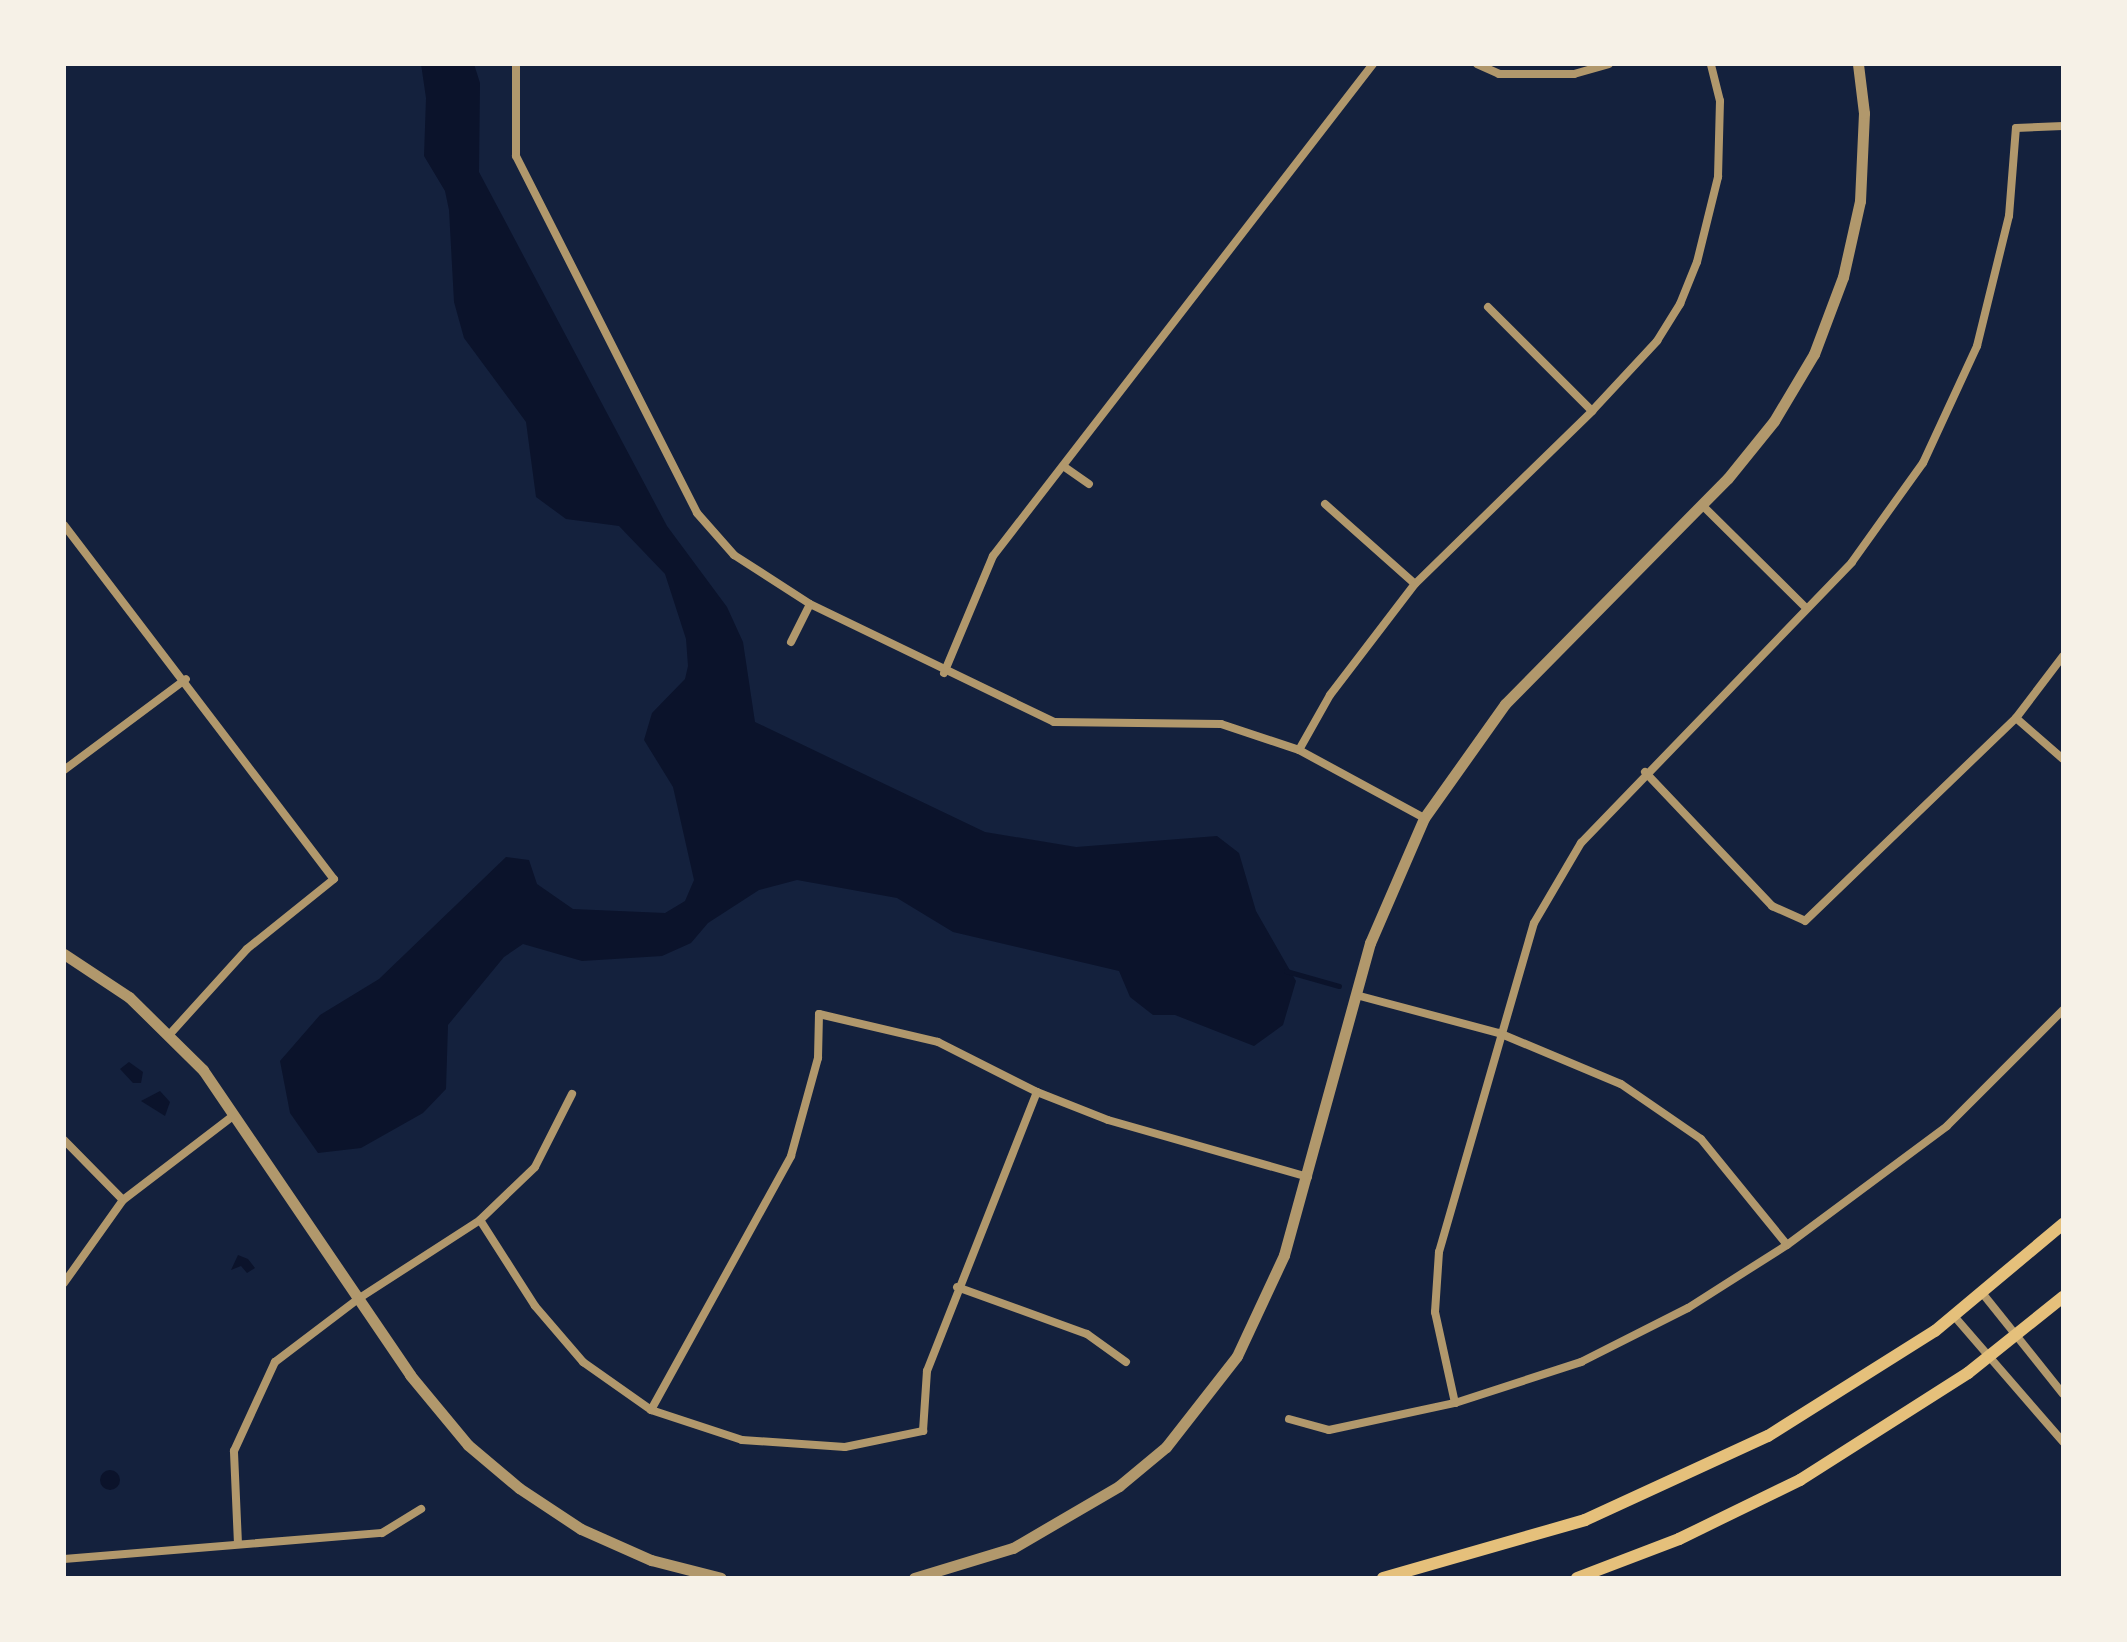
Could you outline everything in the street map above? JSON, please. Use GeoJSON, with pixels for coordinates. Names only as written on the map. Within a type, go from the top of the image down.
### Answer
{"type":"FeatureCollection","features":[{"type":"Feature","properties":{"kind":"main road"},"geometry":{"type":"LineString","coordinates":[[1383,1578],[1585,1520],[1708,1467],[1824,1403],[1954,1316],[2063,1224]]}},
{"type":"Feature","properties":{"kind":"main road"},"geometry":{"type":"LineString","coordinates":[[1577,1578],[1679,1539],[1800,1480],[1988,1358],[2063,1297]]}},
{"type":"Feature","properties":{"kind":"street"},"geometry":{"type":"LineString","coordinates":[[516,64],[516,156],[697,513],[734,555],[810,604],[944,673],[1054,722],[1221,724],[1299,750],[1424,818]]}},
{"type":"Feature","properties":{"kind":"street"},"geometry":{"type":"LineString","coordinates":[[944,673],[993,556],[1066,468],[1373,64]]}},
{"type":"Feature","properties":{"kind":"street"},"geometry":{"type":"LineString","coordinates":[[1477,64],[1499,74],[1574,74],[1609,64]]}},
{"type":"Feature","properties":{"kind":"street"},"geometry":{"type":"LineString","coordinates":[[1299,750],[1330,695],[1415,584],[1592,411],[1657,341],[1697,262],[1718,177],[1720,101],[1711,64]]}},
{"type":"Feature","properties":{"kind":"street"},"geometry":{"type":"LineString","coordinates":[[914,1578],[980,1561],[1041,1534],[1119,1486],[1166,1447],[1215,1388],[1256,1323],[1308,1177],[1382,909],[1424,818],[1505,704],[1703,506],[1774,421],[1831,314],[1860,201],[1864,113],[1858,64]]}},
{"type":"Feature","properties":{"kind":"street"},"geometry":{"type":"LineString","coordinates":[[1455,1403],[1435,1312],[1439,1252],[1499,1033],[1534,923],[1581,843],[1645,772],[1852,562],[1923,463],[1977,346],[2009,216],[2016,128],[2063,126]]}},
{"type":"Feature","properties":{"kind":"street"},"geometry":{"type":"LineString","coordinates":[[1488,307],[1592,411]]}},
{"type":"Feature","properties":{"kind":"street"},"geometry":{"type":"LineString","coordinates":[[1066,468],[1089,484]]}},
{"type":"Feature","properties":{"kind":"street"},"geometry":{"type":"LineString","coordinates":[[1325,504],[1415,584]]}},
{"type":"Feature","properties":{"kind":"street"},"geometry":{"type":"LineString","coordinates":[[1703,506],[1806,608]]}},
{"type":"Feature","properties":{"kind":"street"},"geometry":{"type":"LineString","coordinates":[[64,525],[186,679],[334,879],[247,949],[170,1034]]}},
{"type":"Feature","properties":{"kind":"street"},"geometry":{"type":"LineString","coordinates":[[791,642],[810,604]]}},
{"type":"Feature","properties":{"kind":"street"},"geometry":{"type":"LineString","coordinates":[[1645,772],[1772,906],[1805,921],[2016,718],[2063,656]]}},
{"type":"Feature","properties":{"kind":"street"},"geometry":{"type":"LineString","coordinates":[[64,770],[186,679]]}},
{"type":"Feature","properties":{"kind":"street"},"geometry":{"type":"LineString","coordinates":[[2016,718],[2063,759]]}},
{"type":"Feature","properties":{"kind":"street"},"geometry":{"type":"LineString","coordinates":[[64,954],[129,997],[170,1034],[234,1115],[358,1299],[446,1420],[519,1488],[614,1544],[651,1560],[721,1578]]}},
{"type":"Feature","properties":{"kind":"street"},"geometry":{"type":"LineString","coordinates":[[1356,995],[1499,1033],[1621,1084],[1701,1139],[1787,1245]]}},
{"type":"Feature","properties":{"kind":"street"},"geometry":{"type":"LineString","coordinates":[[1289,1419],[1329,1430],[1455,1403],[1581,1362],[1688,1308],[1787,1245],[1947,1126],[2063,1010]]}},
{"type":"Feature","properties":{"kind":"street"},"geometry":{"type":"LineString","coordinates":[[651,1410],[791,1156],[818,1058],[819,1014],[938,1042],[1037,1092],[1108,1120],[1308,1177]]}},
{"type":"Feature","properties":{"kind":"street"},"geometry":{"type":"LineString","coordinates":[[480,1220],[535,1306],[583,1362],[651,1410],[742,1440],[845,1447],[923,1431],[927,1371],[957,1287],[1037,1092]]}},
{"type":"Feature","properties":{"kind":"street"},"geometry":{"type":"LineString","coordinates":[[238,1544],[234,1451],[275,1362],[358,1299],[480,1220],[535,1167],[572,1094]]}},
{"type":"Feature","properties":{"kind":"street"},"geometry":{"type":"LineString","coordinates":[[64,1283],[123,1200],[234,1115]]}},
{"type":"Feature","properties":{"kind":"street"},"geometry":{"type":"LineString","coordinates":[[64,1140],[123,1200]]}},
{"type":"Feature","properties":{"kind":"street"},"geometry":{"type":"LineString","coordinates":[[957,1287],[1087,1334],[1126,1362]]}},
{"type":"Feature","properties":{"kind":"street"},"geometry":{"type":"LineString","coordinates":[[1983,1294],[2063,1394]]}},
{"type":"Feature","properties":{"kind":"street"},"geometry":{"type":"LineString","coordinates":[[1954,1316],[2063,1442]]}},
{"type":"Feature","properties":{"kind":"street"},"geometry":{"type":"LineString","coordinates":[[64,1559],[382,1533],[421,1509]]}},
{"type":"Feature","properties":{"kind":"water"},"geometry":{"type":"Polygon","coordinates":[[[421,64],[474,64],[480,83],[479,172],[667,526],[727,607],[743,642],[755,722],[985,832],[1076,847],[1217,836],[1239,853],[1256,911],[1296,981],[1283,1025],[1254,1046],[1175,1015],[1153,1015],[1130,997],[1119,971],[953,932],[897,898],[797,880],[759,890],[708,923],[691,943],[662,956],[582,961],[523,944],[504,957],[448,1025],[446,1089],[423,1113],[361,1148],[318,1153],[290,1113],[280,1061],[320,1015],[379,979],[506,857],[529,860],[537,884],[573,909],[665,913],[685,901],[694,880],[673,787],[644,740],[652,713],[685,679],[688,666],[686,639],[665,574],[619,526],[566,519],[536,497],[526,422],[464,338],[454,302],[449,210],[445,191],[424,156],[426,98],[421,64]]]}},
{"type":"Feature","properties":{"kind":"water"},"geometry":{"type":"Polygon","coordinates":[[[129,1062],[143,1072],[141,1083],[133,1083],[120,1069],[129,1062]]]}},
{"type":"Feature","properties":{"kind":"water"},"geometry":{"type":"Polygon","coordinates":[[[160,1091],[170,1102],[165,1116],[141,1101],[160,1091]]]}},
{"type":"Feature","properties":{"kind":"water"},"geometry":{"type":"Polygon","coordinates":[[[238,1255],[248,1259],[255,1268],[247,1273],[241,1266],[231,1270],[238,1255]]]}},
{"type":"Feature","properties":{"kind":"water"},"geometry":{"type":"Polygon","coordinates":[[[110,1470],[117,1473],[120,1480],[117,1487],[110,1490],[103,1487],[100,1480],[103,1473],[110,1470]]]}},
{"type":"Feature","properties":{"kind":"waterway"},"geometry":{"type":"LineString","coordinates":[[1286,971],[1339,986]]}}]}
